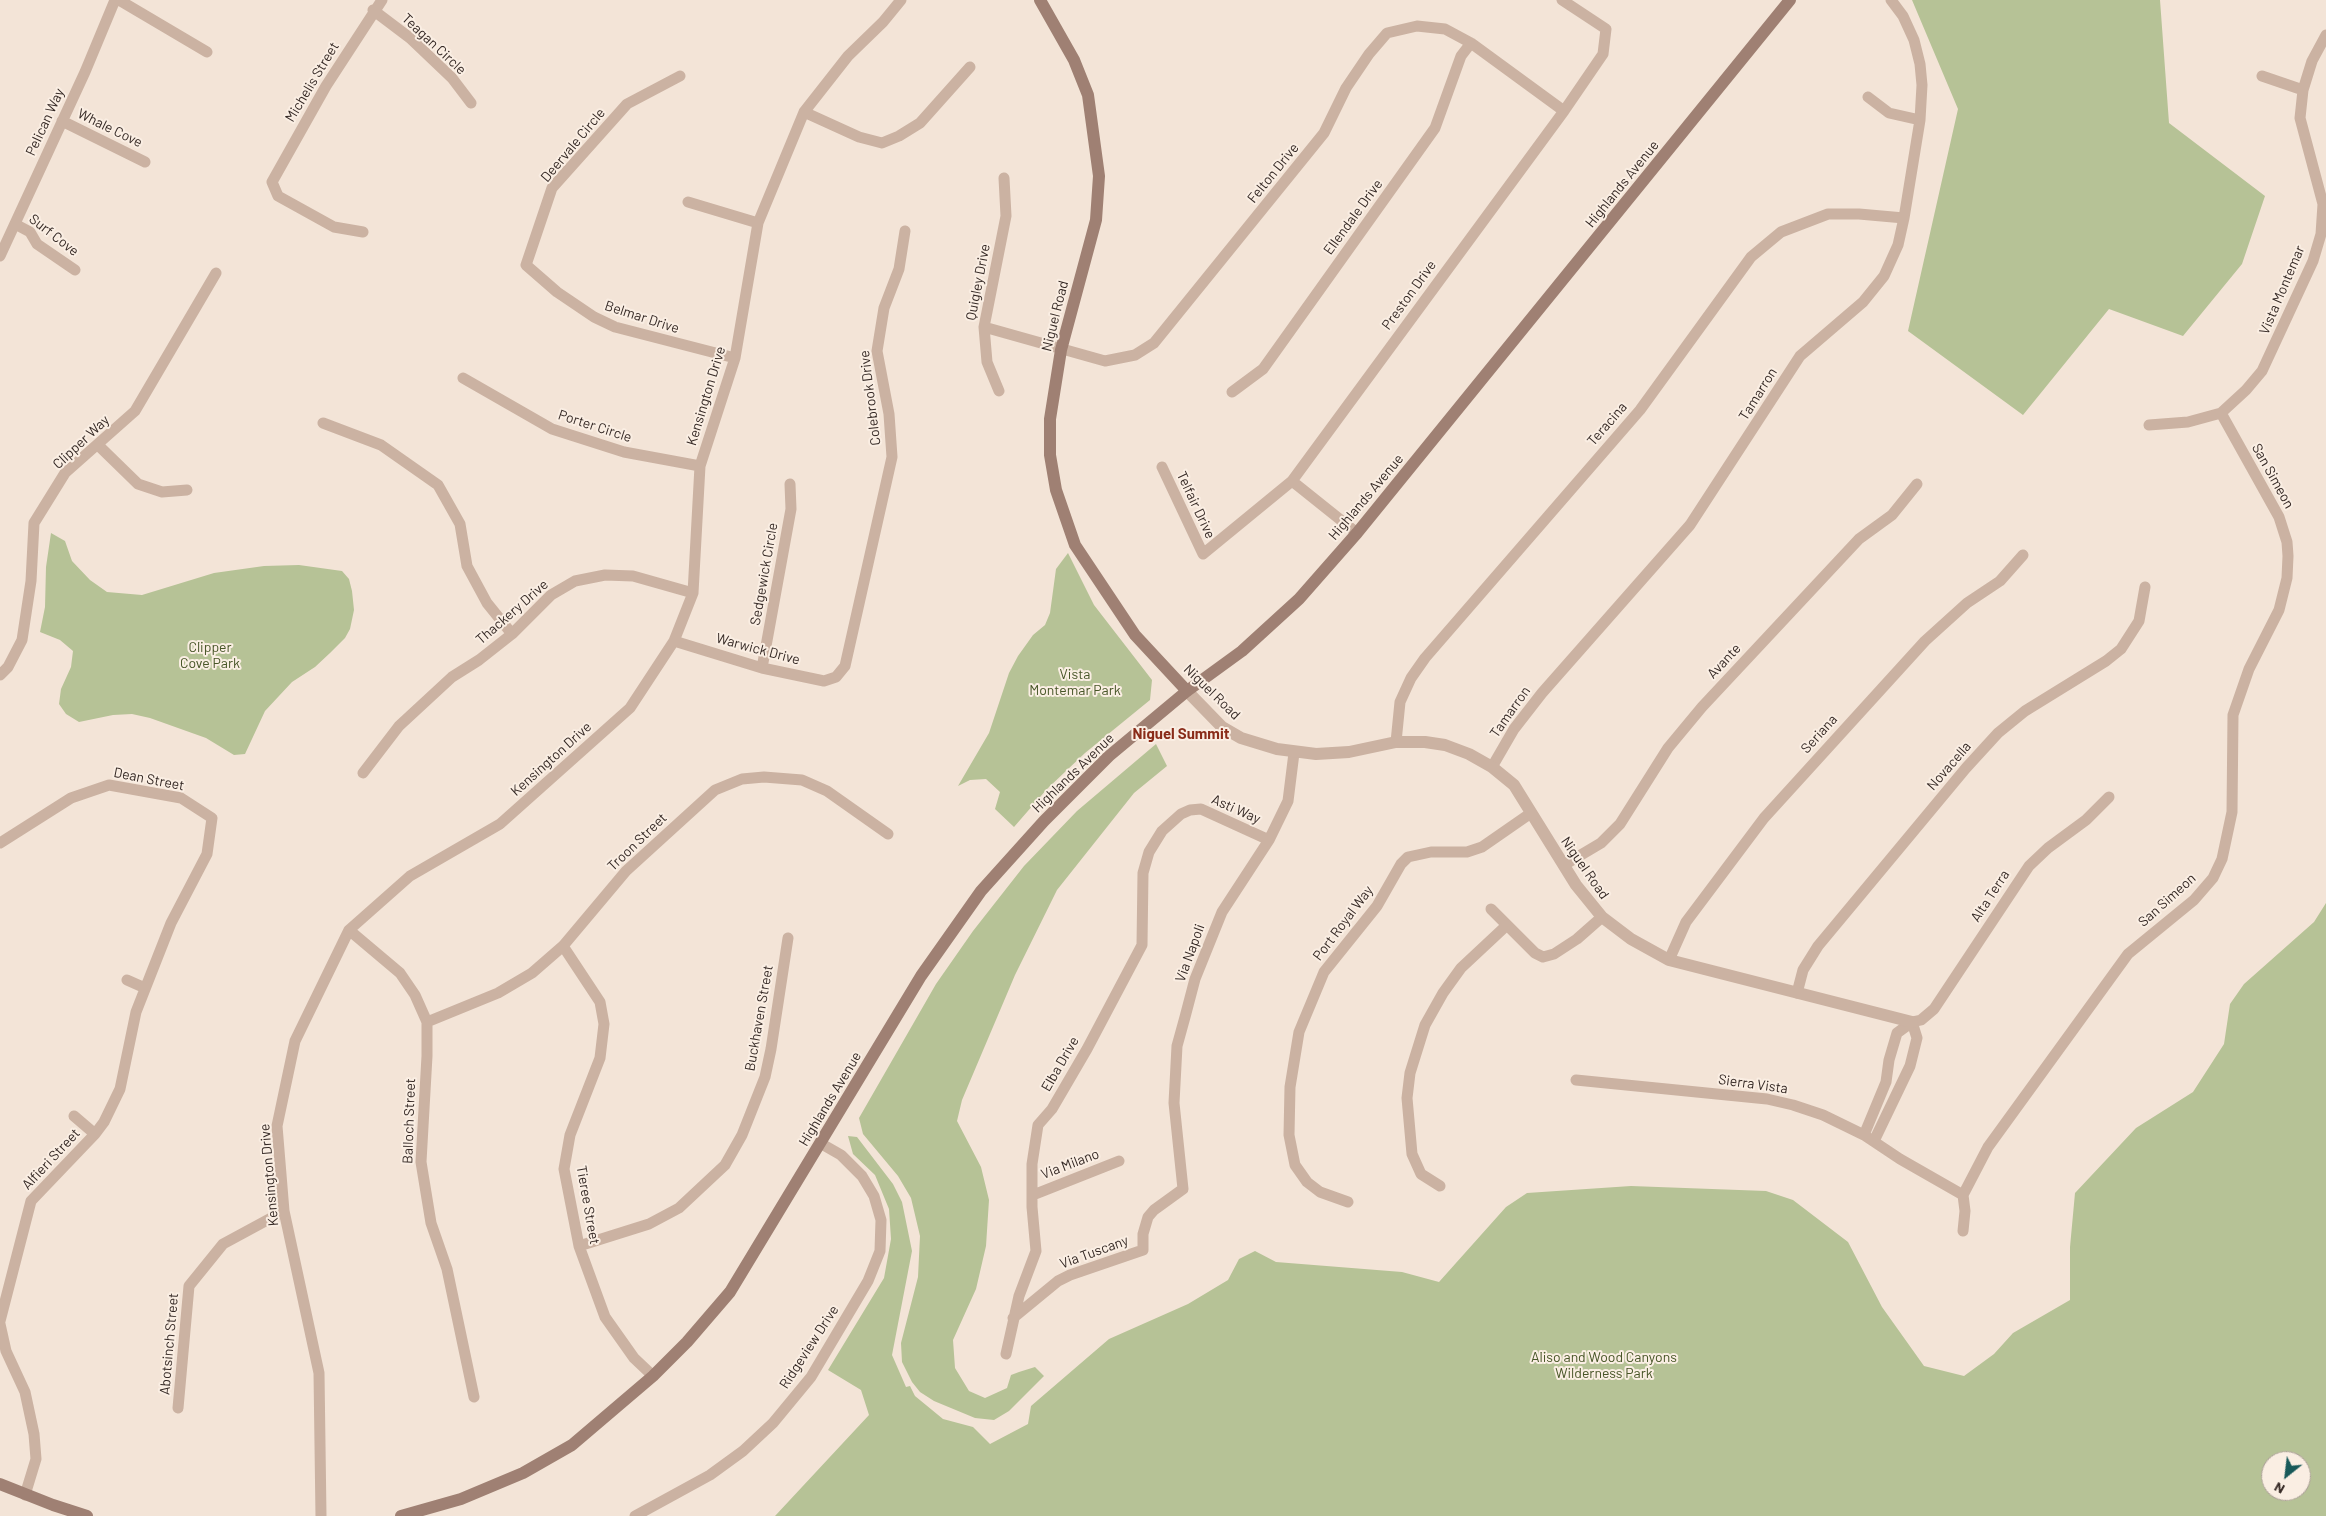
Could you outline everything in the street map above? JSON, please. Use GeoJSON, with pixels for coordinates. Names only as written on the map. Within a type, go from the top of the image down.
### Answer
{"type":"FeatureCollection","features":[{"type":"Feature","properties":{"kind":"main road","name":"Niguel Road"},"geometry":{"type":"LineString","coordinates":[[1040,0],[1074,60],[1088,95],[1100,176],[1096,220],[1061,350],[1050,419],[1050,455],[1056,490],[1075,545],[1135,635],[1187,691]]}},
{"type":"Feature","properties":{"kind":"main road","name":"Highlands Avenue"},"geometry":{"type":"LineString","coordinates":[[401,1516],[461,1499],[523,1473],[572,1445],[653,1376],[687,1342],[730,1292],[921,976],[981,891],[1044,821],[1109,756],[1187,691],[1242,651],[1298,599],[1357,533],[1720,89],[1790,0]]}},
{"type":"Feature","properties":{"kind":"main road"},"geometry":{"type":"LineString","coordinates":[[0,1484],[25,1495],[87,1516]]}},
{"type":"Feature","properties":{"kind":"street"},"geometry":{"type":"LineString","coordinates":[[117,0],[207,52]]}},
{"type":"Feature","properties":{"kind":"street","name":"Pelican Way"},"geometry":{"type":"LineString","coordinates":[[0,256],[117,0]]}},
{"type":"Feature","properties":{"kind":"street","name":"Michelis Street"},"geometry":{"type":"LineString","coordinates":[[363,232],[334,227],[326,223],[278,196],[272,182],[326,86],[373,10],[382,0]]}},
{"type":"Feature","properties":{"kind":"street","name":"Kensington Drive"},"geometry":{"type":"LineString","coordinates":[[321,1516],[319,1373],[284,1211],[277,1126],[295,1041],[349,930],[410,876],[500,824],[630,708],[674,641],[693,593],[700,466],[735,358],[758,224],[804,112],[848,56],[884,22],[901,0]]}},
{"type":"Feature","properties":{"kind":"street","name":"Preston Drive"},"geometry":{"type":"LineString","coordinates":[[1203,554],[1292,480],[1564,112],[1602,54],[1606,29],[1562,0]]}},
{"type":"Feature","properties":{"kind":"street","name":"Tamarron"},"geometry":{"type":"LineString","coordinates":[[1492,767],[1514,729],[1542,693],[1690,525],[1800,356],[1863,302],[1884,276],[1898,246],[1904,218],[1920,120],[1922,85],[1920,64],[1914,40],[1903,16],[1891,0]]}},
{"type":"Feature","properties":{"kind":"street","name":"Teagan Circle"},"geometry":{"type":"LineString","coordinates":[[373,10],[410,38],[452,78],[471,103]]}},
{"type":"Feature","properties":{"kind":"street","name":"Felton Drive"},"geometry":{"type":"LineString","coordinates":[[984,327],[1105,361],[1135,355],[1154,343],[1324,134],[1346,88],[1369,54],[1387,33],[1417,26],[1445,29],[1471,43],[1564,112]]}},
{"type":"Feature","properties":{"kind":"street","name":"Vista Montemar"},"geometry":{"type":"LineString","coordinates":[[2222,413],[2262,371],[2313,261],[2321,234],[2323,204],[2300,118],[2303,90],[2312,61],[2326,35]]}},
{"type":"Feature","properties":{"kind":"street","name":"Ellendale Drive"},"geometry":{"type":"LineString","coordinates":[[1232,392],[1263,369],[1435,128],[1461,56],[1471,43]]}},
{"type":"Feature","properties":{"kind":"street"},"geometry":{"type":"LineString","coordinates":[[804,112],[859,137],[882,143],[899,136],[920,122],[970,67]]}},
{"type":"Feature","properties":{"kind":"street","name":"Deervale Circle"},"geometry":{"type":"LineString","coordinates":[[526,264],[552,188],[627,104],[680,76]]}},
{"type":"Feature","properties":{"kind":"street"},"geometry":{"type":"LineString","coordinates":[[2262,76],[2303,90]]}},
{"type":"Feature","properties":{"kind":"street"},"geometry":{"type":"LineString","coordinates":[[1868,97],[1889,113],[1920,120]]}},
{"type":"Feature","properties":{"kind":"street","name":"Whale Cove"},"geometry":{"type":"LineString","coordinates":[[62,121],[145,162]]}},
{"type":"Feature","properties":{"kind":"street","name":"Quigley Drive"},"geometry":{"type":"LineString","coordinates":[[999,391],[988,362],[984,327],[1006,216],[1004,178]]}},
{"type":"Feature","properties":{"kind":"street"},"geometry":{"type":"LineString","coordinates":[[688,202],[758,224]]}},
{"type":"Feature","properties":{"kind":"street","name":"Teracina"},"geometry":{"type":"LineString","coordinates":[[1396,742],[1400,702],[1411,678],[1425,658],[1640,410],[1751,258],[1781,232],[1828,214],[1860,214],[1904,218]]}},
{"type":"Feature","properties":{"kind":"street","name":"Surf Cove"},"geometry":{"type":"LineString","coordinates":[[15,224],[30,232],[37,244],[74,270]]}},
{"type":"Feature","properties":{"kind":"street","name":"Colebrook Drive"},"geometry":{"type":"LineString","coordinates":[[836,677],[844,666],[892,457],[888,414],[877,351],[884,308],[899,269],[905,231]]}},
{"type":"Feature","properties":{"kind":"street","name":"Belmar Drive"},"geometry":{"type":"LineString","coordinates":[[526,264],[557,292],[594,317],[615,328],[735,358]]}},
{"type":"Feature","properties":{"kind":"street","name":"Clipper Way"},"geometry":{"type":"LineString","coordinates":[[0,675],[8,667],[22,640],[31,581],[34,523],[65,473],[136,411],[216,273]]}},
{"type":"Feature","properties":{"kind":"street","name":"Porter Circle"},"geometry":{"type":"LineString","coordinates":[[463,378],[552,429],[624,452],[700,466]]}},
{"type":"Feature","properties":{"kind":"street"},"geometry":{"type":"LineString","coordinates":[[2149,425],[2188,422],[2222,413]]}},
{"type":"Feature","properties":{"kind":"street","name":"San Simeon"},"geometry":{"type":"LineString","coordinates":[[1963,1195],[1988,1147],[2128,954],[2194,900],[2213,878],[2222,859],[2232,812],[2233,715],[2249,669],[2279,610],[2287,578],[2288,556],[2287,542],[2280,517],[2222,413]]}},
{"type":"Feature","properties":{"kind":"street"},"geometry":{"type":"LineString","coordinates":[[323,423],[381,445],[438,485],[460,524],[467,566],[487,603],[512,634]]}},
{"type":"Feature","properties":{"kind":"street"},"geometry":{"type":"LineString","coordinates":[[98,446],[138,484],[162,492],[187,490]]}},
{"type":"Feature","properties":{"kind":"street","name":"Telfair Drive"},"geometry":{"type":"LineString","coordinates":[[1162,468],[1203,554]]}},
{"type":"Feature","properties":{"kind":"street"},"geometry":{"type":"LineString","coordinates":[[1292,480],[1357,533]]}},
{"type":"Feature","properties":{"kind":"street","name":"Sedgewick Circle"},"geometry":{"type":"LineString","coordinates":[[762,668],[791,509],[790,484]]}},
{"type":"Feature","properties":{"kind":"street","name":"Avante"},"geometry":{"type":"LineString","coordinates":[[1564,865],[1601,843],[1620,824],[1668,748],[1702,707],[1859,539],[1892,515],[1917,484]]}},
{"type":"Feature","properties":{"kind":"street","name":"Seriana"},"geometry":{"type":"LineString","coordinates":[[1669,960],[1686,922],[1764,818],[1925,641],[1967,603],[2000,581],[2023,555]]}},
{"type":"Feature","properties":{"kind":"street","name":"Thackery Drive"},"geometry":{"type":"LineString","coordinates":[[363,773],[399,726],[452,677],[512,634],[551,595],[575,581],[604,575],[634,576],[693,593]]}},
{"type":"Feature","properties":{"kind":"street","name":"Novacella"},"geometry":{"type":"LineString","coordinates":[[1797,993],[1803,970],[1818,946],[1966,768],[1998,733],[2025,711],[2106,662],[2120,650],[2139,621],[2144,587]]}},
{"type":"Feature","properties":{"kind":"street","name":"Warwick Drive"},"geometry":{"type":"LineString","coordinates":[[674,641],[762,668],[824,682],[836,677]]}},
{"type":"Feature","properties":{"kind":"street","name":"Niguel Road"},"geometry":{"type":"LineString","coordinates":[[1187,691],[1222,727],[1241,738],[1260,745],[1294,753],[1349,752],[1396,742],[1425,742],[1445,745],[1469,754],[1492,767],[1514,785],[1576,885],[1602,917],[1631,939],[1669,960],[1912,1022]]}},
{"type":"Feature","properties":{"kind":"street","name":"Via Napoli"},"geometry":{"type":"LineString","coordinates":[[1182,1181],[1174,1103],[1178,1046],[1197,971],[1222,912],[1269,840],[1288,801],[1294,753]]}},
{"type":"Feature","properties":{"kind":"street","name":"Troon Street"},"geometry":{"type":"LineString","coordinates":[[427,1022],[498,993],[532,973],[563,946],[626,871],[715,790],[742,779],[764,777],[802,780],[827,791],[888,834]]}},
{"type":"Feature","properties":{"kind":"street","name":"Dean Street"},"geometry":{"type":"LineString","coordinates":[[0,843],[71,798],[109,785],[181,798],[212,818]]}},
{"type":"Feature","properties":{"kind":"street","name":"Alta Terra"},"geometry":{"type":"LineString","coordinates":[[1869,1138],[1886,1082],[1889,1060],[1897,1033],[1912,1022],[1921,1020],[1934,1008],[2029,866],[2048,848],[2086,820],[2109,797]]}},
{"type":"Feature","properties":{"kind":"street","name":"Asti Way"},"geometry":{"type":"LineString","coordinates":[[1190,810],[1201,810],[1269,840]]}},
{"type":"Feature","properties":{"kind":"street","name":"Elba Drive"},"geometry":{"type":"LineString","coordinates":[[1006,1354],[1012,1318],[1036,1251],[1033,1145],[1038,1125],[1052,1108],[1087,1049],[1142,944],[1143,873],[1149,852],[1162,831],[1181,814],[1190,810]]}},
{"type":"Feature","properties":{"kind":"street","name":"Port Royal Way"},"geometry":{"type":"LineString","coordinates":[[1348,1202],[1320,1192],[1307,1182],[1295,1165],[1289,1135],[1290,1088],[1299,1032],[1324,972],[1377,906],[1408,857],[1431,852],[1467,852],[1482,847],[1531,813]]}},
{"type":"Feature","properties":{"kind":"street","name":"Alfieri Street"},"geometry":{"type":"LineString","coordinates":[[25,1495],[36,1459],[34,1434],[25,1392],[6,1351],[0,1322],[31,1201],[104,1122],[120,1089],[136,1012],[171,924],[207,854],[212,818]]}},
{"type":"Feature","properties":{"kind":"street"},"geometry":{"type":"LineString","coordinates":[[1491,909],[1535,953],[1543,956],[1554,954],[1577,939],[1602,917]]}},
{"type":"Feature","properties":{"kind":"street"},"geometry":{"type":"LineString","coordinates":[[1440,1186],[1421,1174],[1412,1154],[1408,1098],[1410,1073],[1425,1024],[1443,993],[1461,968],[1507,925]]}},
{"type":"Feature","properties":{"kind":"street","name":"Balloch Street"},"geometry":{"type":"LineString","coordinates":[[349,930],[400,973],[415,995],[427,1022],[428,1056],[421,1162],[431,1223],[446,1269],[474,1397]]}},
{"type":"Feature","properties":{"kind":"street","name":"Buckhaven Street"},"geometry":{"type":"LineString","coordinates":[[578,1246],[649,1224],[679,1208],[725,1165],[742,1135],[765,1077],[788,938]]}},
{"type":"Feature","properties":{"kind":"street","name":"Tieree Street"},"geometry":{"type":"LineString","coordinates":[[563,946],[600,1002],[604,1024],[600,1058],[570,1135],[564,1170],[578,1246],[605,1317],[634,1358],[653,1376]]}},
{"type":"Feature","properties":{"kind":"street"},"geometry":{"type":"LineString","coordinates":[[127,980],[145,988]]}},
{"type":"Feature","properties":{"kind":"street"},"geometry":{"type":"LineString","coordinates":[[1869,1138],[1910,1066],[1917,1038],[1912,1022]]}},
{"type":"Feature","properties":{"kind":"street","name":"Sierra Vista"},"geometry":{"type":"LineString","coordinates":[[1576,1080],[1767,1098],[1824,1115],[1869,1138],[1900,1159],[1963,1195]]}},
{"type":"Feature","properties":{"kind":"street","name":"Alfieri Street"},"geometry":{"type":"LineString","coordinates":[[74,1116],[94,1134]]}},
{"type":"Feature","properties":{"kind":"street","name":"Ridgeview Drive"},"geometry":{"type":"LineString","coordinates":[[635,1516],[710,1475],[743,1452],[773,1423],[811,1377],[868,1281],[880,1250],[881,1220],[874,1196],[862,1176],[841,1155],[820,1143]]}},
{"type":"Feature","properties":{"kind":"street","name":"Via Milano"},"geometry":{"type":"LineString","coordinates":[[1033,1195],[1119,1162]]}},
{"type":"Feature","properties":{"kind":"street","name":"Via Tuscany"},"geometry":{"type":"LineString","coordinates":[[1012,1318],[1058,1281],[1070,1275],[1143,1250],[1143,1234],[1148,1217],[1154,1210],[1183,1189],[1182,1181]]}},
{"type":"Feature","properties":{"kind":"street"},"geometry":{"type":"LineString","coordinates":[[1963,1195],[1965,1211],[1963,1231]]}},
{"type":"Feature","properties":{"kind":"street","name":"Abotsinch Street"},"geometry":{"type":"LineString","coordinates":[[178,1408],[189,1286],[223,1244],[284,1211]]}},
{"type":"Feature","properties":{"kind":"green space"},"geometry":{"type":"Polygon","coordinates":[[[1912,0],[2160,0],[2169,123],[2265,196],[2242,264],[2183,336],[2109,309],[2023,415],[1908,331],[1958,109],[1912,0]]]}},
{"type":"Feature","properties":{"kind":"green space","name":"Clipper Cove Park"},"geometry":{"type":"Polygon","coordinates":[[[51,533],[65,541],[72,561],[90,580],[107,592],[142,595],[214,573],[264,566],[299,565],[342,571],[349,579],[352,591],[354,610],[350,629],[345,638],[330,653],[315,667],[292,682],[265,711],[245,754],[234,755],[206,738],[150,718],[132,714],[113,715],[79,722],[66,714],[59,704],[61,689],[71,667],[73,651],[60,640],[40,632],[45,607],[46,567],[51,533]]]}},
{"type":"Feature","properties":{"kind":"green space","name":"Vista Montemar Park"},"geometry":{"type":"Polygon","coordinates":[[[1068,553],[1094,605],[1152,680],[1150,700],[1085,753],[1047,789],[1014,827],[995,809],[1000,792],[986,779],[970,780],[958,786],[989,733],[1009,673],[1018,656],[1033,635],[1045,625],[1050,613],[1056,569],[1068,553]]]}},
{"type":"Feature","properties":{"kind":"green space"},"geometry":{"type":"Polygon","coordinates":[[[1156,744],[1167,766],[1134,793],[1057,890],[1015,975],[962,1100],[957,1121],[981,1167],[989,1200],[986,1246],[976,1289],[953,1340],[955,1368],[969,1391],[985,1398],[1007,1388],[1011,1375],[1019,1372],[1035,1367],[1044,1376],[1009,1411],[994,1420],[975,1418],[934,1401],[920,1392],[912,1382],[902,1362],[901,1343],[918,1277],[920,1236],[911,1198],[898,1176],[863,1134],[859,1118],[936,984],[973,931],[1024,866],[1077,811],[1156,744]]]}},
{"type":"Feature","properties":{"kind":"green space","name":"Aliso and Wood Canyons Wilderness Park"},"geometry":{"type":"Polygon","coordinates":[[[2326,903],[2326,1516],[775,1516],[869,1415],[861,1390],[828,1370],[884,1278],[891,1239],[889,1209],[875,1175],[853,1154],[848,1136],[857,1137],[893,1184],[902,1202],[912,1251],[892,1355],[906,1387],[910,1386],[915,1396],[943,1419],[973,1427],[990,1444],[1028,1424],[1031,1406],[1109,1339],[1188,1304],[1228,1280],[1239,1259],[1255,1251],[1276,1262],[1402,1272],[1439,1282],[1506,1207],[1527,1193],[1631,1186],[1766,1191],[1793,1200],[1848,1242],[1882,1307],[1924,1366],[1964,1376],[1994,1354],[2013,1333],[2070,1300],[2070,1247],[2075,1193],[2136,1128],[2193,1092],[2224,1044],[2230,1004],[2244,984],[2314,922],[2326,903]]]}},
{"type":"Feature","properties":{"kind":"district","name":"Niguel Summit"},"geometry":{"type":"Point","coordinates":[1181,734]}}]}
